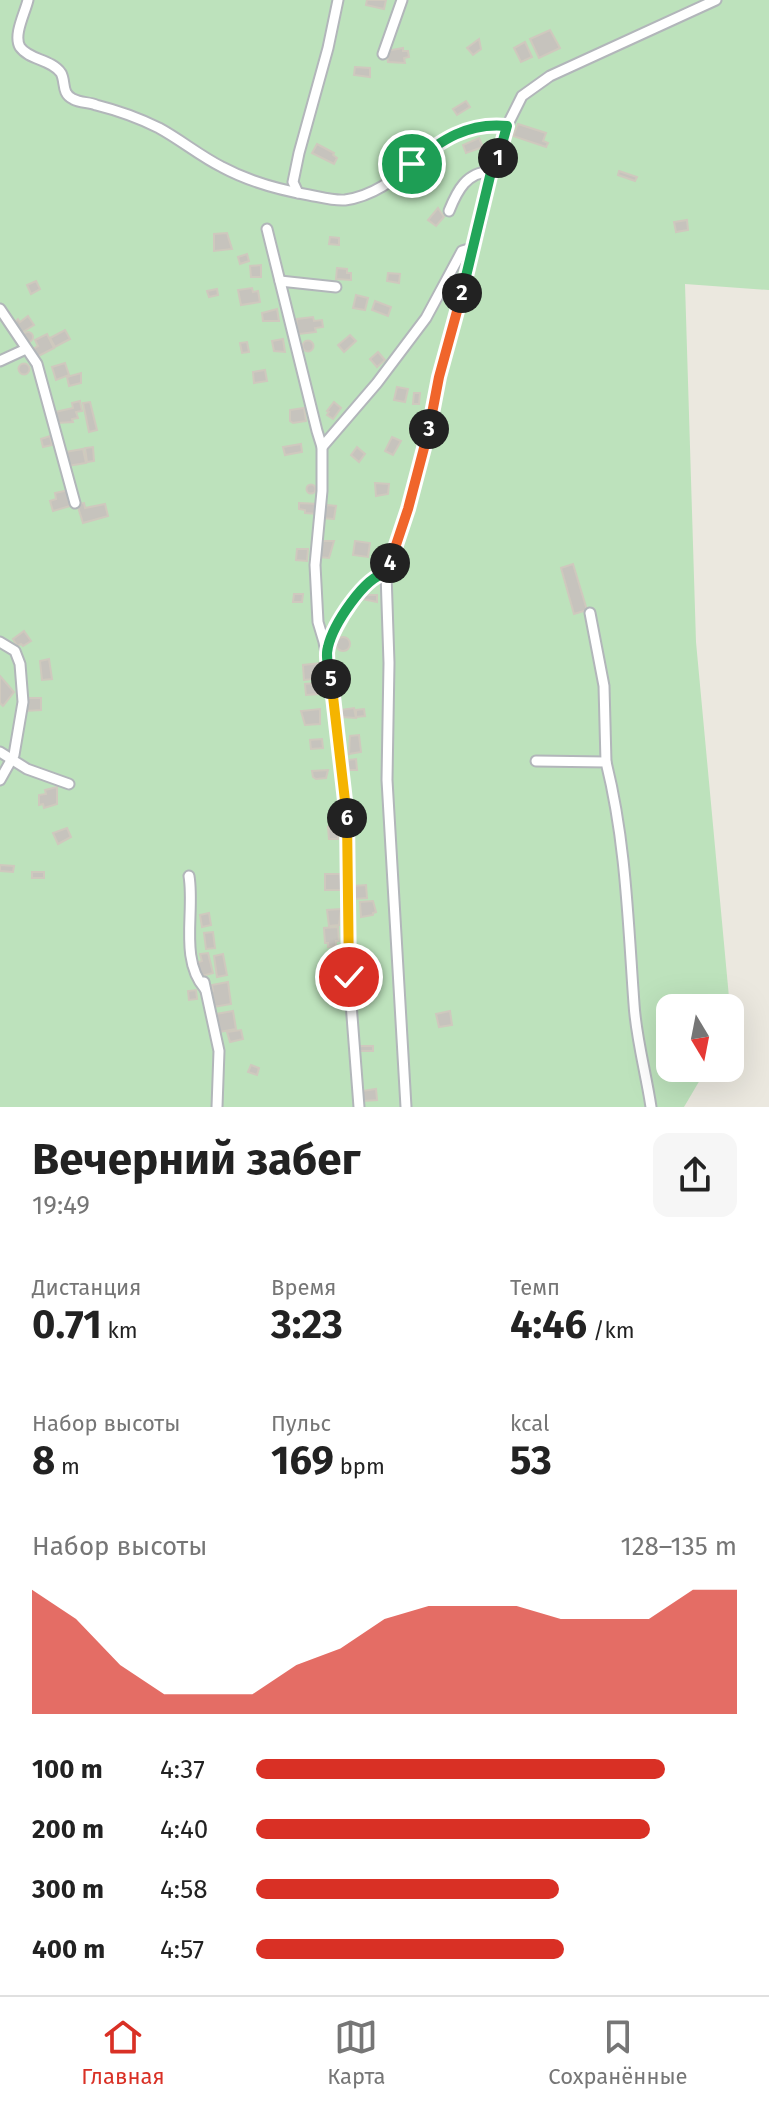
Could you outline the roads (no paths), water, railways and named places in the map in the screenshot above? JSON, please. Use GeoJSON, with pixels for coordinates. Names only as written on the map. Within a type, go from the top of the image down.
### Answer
{"type":"FeatureCollection","features":[{"type":"Feature","properties":{"kind":"street"},"geometry":{"type":"LineString","coordinates":[[28,0],[18,36],[19,45],[61,74],[65,92],[70,98],[158,127],[223,168],[298,193],[340,201],[359,197],[412,164],[440,141],[468,128],[507,126]]}},
{"type":"Feature","properties":{"kind":"street"},"geometry":{"type":"LineString","coordinates":[[298,193],[293,182],[299,153],[338,0]]}},
{"type":"Feature","properties":{"kind":"street"},"geometry":{"type":"LineString","coordinates":[[383,54],[402,0]]}},
{"type":"Feature","properties":{"kind":"street"},"geometry":{"type":"LineString","coordinates":[[406,1107],[387,780],[389,651],[386,573],[424,452],[439,377],[491,172],[500,154],[507,126],[522,96],[550,76],[716,0]]}},
{"type":"Feature","properties":{"kind":"street"},"geometry":{"type":"LineString","coordinates":[[449,211],[463,182],[481,171],[491,172]]}},
{"type":"Feature","properties":{"kind":"street"},"geometry":{"type":"LineString","coordinates":[[267,229],[322,447],[322,491],[315,565],[318,622],[340,743],[348,834],[349,977],[359,1107]]}},
{"type":"Feature","properties":{"kind":"street"},"geometry":{"type":"LineString","coordinates":[[322,447],[377,383],[426,318],[462,251],[472,248]]}},
{"type":"Feature","properties":{"kind":"street"},"geometry":{"type":"LineString","coordinates":[[280,281],[336,287]]}},
{"type":"Feature","properties":{"kind":"street"},"geometry":{"type":"LineString","coordinates":[[0,309],[37,364],[75,503]]}},
{"type":"Feature","properties":{"kind":"street"},"geometry":{"type":"LineString","coordinates":[[0,361],[26,349]]}},
{"type":"Feature","properties":{"kind":"street"},"geometry":{"type":"LineString","coordinates":[[326,654],[354,598],[369,583],[386,573]]}},
{"type":"Feature","properties":{"kind":"street"},"geometry":{"type":"LineString","coordinates":[[590,613],[604,686],[606,762],[617,808],[627,893],[634,1008],[651,1107]]}},
{"type":"Feature","properties":{"kind":"street"},"geometry":{"type":"LineString","coordinates":[[0,642],[15,651],[22,676],[23,702],[12,761],[0,780]]}},
{"type":"Feature","properties":{"kind":"street"},"geometry":{"type":"LineString","coordinates":[[0,752],[27,769],[69,784]]}},
{"type":"Feature","properties":{"kind":"street"},"geometry":{"type":"LineString","coordinates":[[536,761],[606,762]]}},
{"type":"Feature","properties":{"kind":"street"},"geometry":{"type":"LineString","coordinates":[[189,876],[194,977],[205,986],[219,1051],[217,1107]]}}]}
